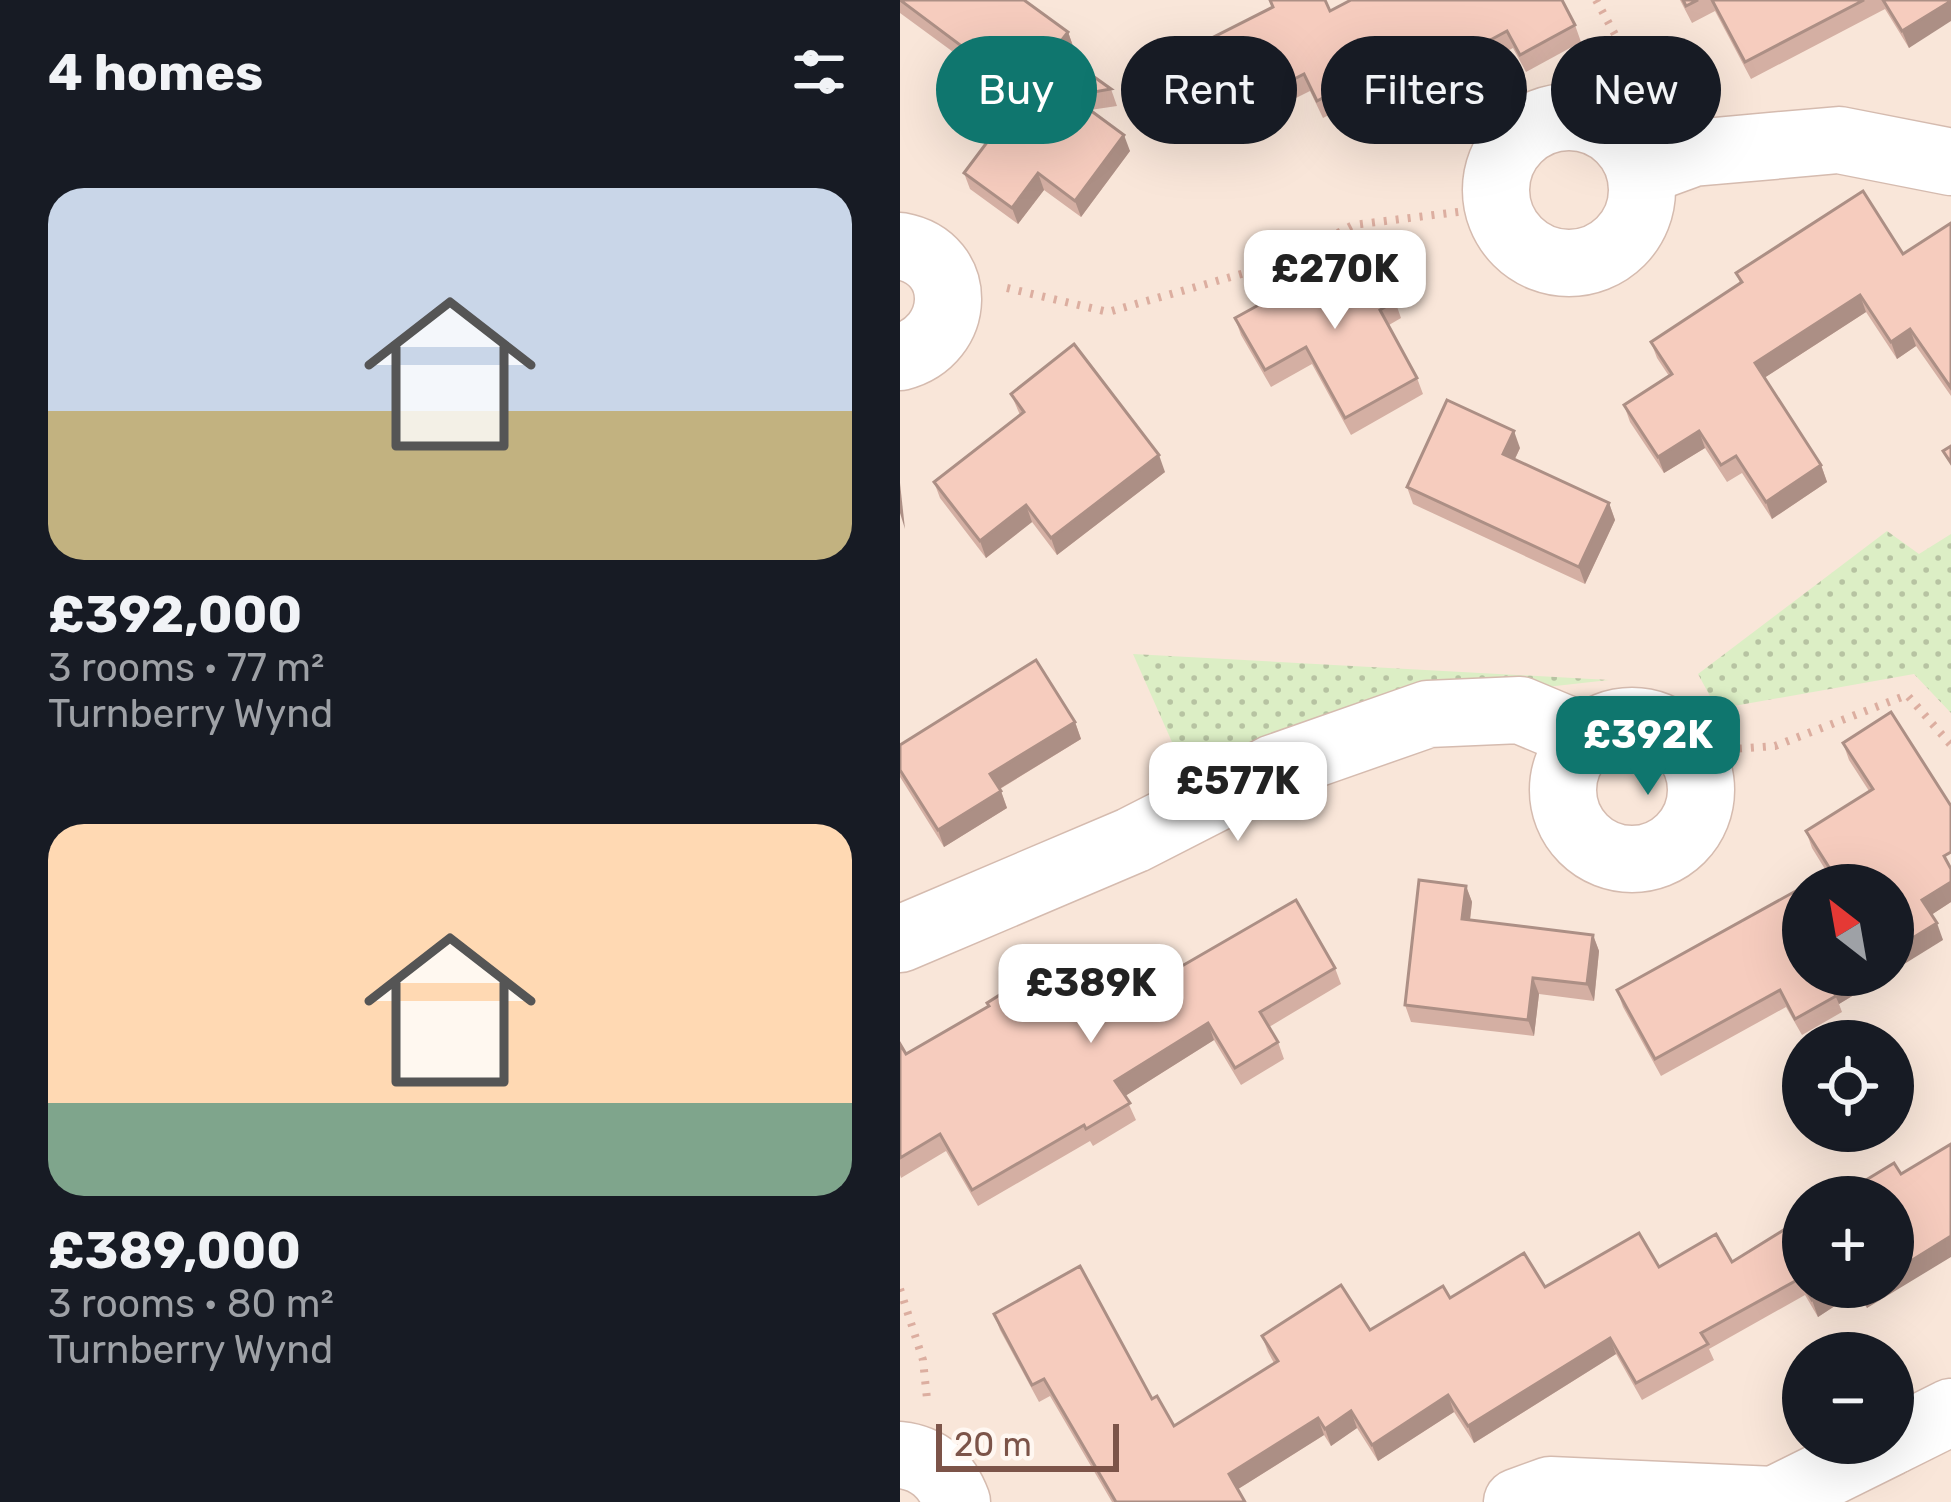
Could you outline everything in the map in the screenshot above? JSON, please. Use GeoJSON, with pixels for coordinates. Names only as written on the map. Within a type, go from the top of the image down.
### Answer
{"type":"FeatureCollection","features":[{"type":"Feature","properties":{"kind":"street"},"geometry":{"type":"LineString","coordinates":[[1564,116],[1589,119],[1612,130],[1636,160],[1642,194],[1638,218],[1608,252],[1587,261],[1541,258],[1506,228],[1496,182],[1504,157],[1519,136],[1540,122],[1564,116]]}},
{"type":"Feature","properties":{"kind":"street"},"geometry":{"type":"LineString","coordinates":[[1636,160],[1839,140],[1951,162]]}},
{"type":"Feature","properties":{"kind":"street"},"geometry":{"type":"LineString","coordinates":[[900,357],[916,353],[943,326],[948,290],[921,260]]}},
{"type":"Feature","properties":{"kind":"street"},"geometry":{"type":"LineString","coordinates":[[900,939],[1133,840],[1274,768],[1428,714],[1520,710],[1587,738]]}},
{"type":"Feature","properties":{"kind":"street"},"geometry":{"type":"LineString","coordinates":[[1642,722],[1675,734],[1691,752],[1700,772],[1702,795],[1684,836],[1667,850],[1646,858],[1601,852],[1583,839],[1570,820],[1564,776],[1572,755],[1607,726],[1642,722]]}},
{"type":"Feature","properties":{"kind":"street"},"geometry":{"type":"LineString","coordinates":[[1914,1430],[1951,1412]]}},
{"type":"Feature","properties":{"kind":"street"},"geometry":{"type":"LineString","coordinates":[[1516,1502],[1550,1490],[1775,1501],[1848,1464]]}},
{"type":"Feature","properties":{"kind":"path"},"geometry":{"type":"LineString","coordinates":[[1596,0],[1618,40],[1619,113],[1636,160]]}},
{"type":"Feature","properties":{"kind":"path"},"geometry":{"type":"LineString","coordinates":[[921,260],[1108,312],[1280,263],[1353,226],[1498,207]]}},
{"type":"Feature","properties":{"kind":"path"},"geometry":{"type":"LineString","coordinates":[[1691,752],[1775,746],[1907,695],[1951,745]]}},
{"type":"Feature","properties":{"kind":"path"},"geometry":{"type":"LineString","coordinates":[[900,1289],[923,1360],[930,1425],[924,1471]]}},
{"type":"Feature","properties":{"kind":"shaded area"},"geometry":{"type":"Polygon","coordinates":[[[900,0],[1951,0],[1951,1502],[900,1502],[900,0]]]}},
{"type":"Feature","properties":{"kind":"green space"},"geometry":{"type":"Polygon","coordinates":[[[1887,531],[1919,554],[1951,534],[1951,713],[1914,674],[1717,709],[1698,674],[1887,531]]]}},
{"type":"Feature","properties":{"kind":"green space"},"geometry":{"type":"Polygon","coordinates":[[[1133,654],[1609,680],[1404,703],[1191,785],[1133,654]]]}},
{"type":"Feature","properties":{"kind":"building"},"geometry":{"type":"Polygon","coordinates":[[[900,0],[1024,0],[1068,32],[1065,36],[948,36],[900,0]]]}},
{"type":"Feature","properties":{"kind":"building"},"geometry":{"type":"Polygon","coordinates":[[[1270,0],[1325,0],[1330,11],[1351,0],[1562,0],[1575,25],[1527,51],[1527,36],[1510,36],[1507,31],[1498,36],[1321,36],[1321,99],[1317,101],[1304,74],[1297,78],[1297,36],[1216,36],[1273,7],[1270,0]]]}},
{"type":"Feature","properties":{"kind":"building"},"geometry":{"type":"Polygon","coordinates":[[[1712,0],[1864,0],[1745,62],[1712,0]]]}},
{"type":"Feature","properties":{"kind":"building"},"geometry":{"type":"Polygon","coordinates":[[[1883,0],[1951,0],[1951,1],[1902,31],[1883,0]]]}},
{"type":"Feature","properties":{"kind":"building"},"geometry":{"type":"Polygon","coordinates":[[[1097,115],[1121,133],[1075,201],[1038,173],[1012,208],[964,173],[986,144],[1097,144],[1097,115]]]}},
{"type":"Feature","properties":{"kind":"building"},"geometry":{"type":"Polygon","coordinates":[[[1863,191],[1903,254],[1951,223],[1951,388],[1910,329],[1891,342],[1860,295],[1755,363],[1821,465],[1766,502],[1736,456],[1721,465],[1699,431],[1658,457],[1624,405],[1672,374],[1651,342],[1742,282],[1736,273],[1863,191]]]}},
{"type":"Feature","properties":{"kind":"building"},"geometry":{"type":"Polygon","coordinates":[[[1364,247],[1395,301],[1380,310],[1417,378],[1345,418],[1306,347],[1265,370],[1235,318],[1364,247]]]}},
{"type":"Feature","properties":{"kind":"building"},"geometry":{"type":"Polygon","coordinates":[[[1074,344],[1159,455],[1051,538],[1026,505],[980,541],[934,482],[1024,412],[1011,394],[1074,344]]]}},
{"type":"Feature","properties":{"kind":"building"},"geometry":{"type":"Polygon","coordinates":[[[1447,400],[1514,431],[1503,454],[1609,503],[1579,567],[1407,487],[1447,400]]]}},
{"type":"Feature","properties":{"kind":"building"},"geometry":{"type":"Polygon","coordinates":[[[1036,660],[1075,722],[990,774],[1001,791],[938,830],[900,770],[900,745],[1036,660]]]}},
{"type":"Feature","properties":{"kind":"building"},"geometry":{"type":"Polygon","coordinates":[[[1891,712],[1951,806],[1951,852],[1944,856],[1951,882],[1922,900],[1937,923],[1914,937],[1914,864],[1827,864],[1806,831],[1873,789],[1843,743],[1891,712]]]}},
{"type":"Feature","properties":{"kind":"building"},"geometry":{"type":"Polygon","coordinates":[[[1419,880],[1466,886],[1462,919],[1593,935],[1587,984],[1533,978],[1528,1020],[1405,1005],[1419,880]]]}},
{"type":"Feature","properties":{"kind":"building"},"geometry":{"type":"Polygon","coordinates":[[[1782,899],[1782,994],[1780,990],[1655,1059],[1617,990],[1782,899]]]}},
{"type":"Feature","properties":{"kind":"building"},"geometry":{"type":"Polygon","coordinates":[[[1296,900],[1335,968],[1260,1012],[1278,1042],[1235,1068],[1208,1023],[1115,1081],[1130,1103],[972,1190],[940,1134],[900,1158],[900,1044],[906,1054],[989,1006],[987,1003],[1036,972],[1056,1005],[1121,966],[1137,992],[1296,900]]]}},
{"type":"Feature","properties":{"kind":"building"},"geometry":{"type":"Polygon","coordinates":[[[1783,996],[1836,996],[1795,1019],[1783,996]]]}},
{"type":"Feature","properties":{"kind":"building"},"geometry":{"type":"Polygon","coordinates":[[[1951,1144],[1951,1236],[1914,1259],[1914,1176],[1873,1176],[1894,1163],[1901,1174],[1951,1144]]]}},
{"type":"Feature","properties":{"kind":"building"},"geometry":{"type":"Polygon","coordinates":[[[1782,1231],[1782,1288],[1701,1333],[1708,1344],[1636,1383],[1610,1338],[1468,1426],[1448,1395],[1372,1445],[1351,1411],[1325,1429],[1318,1418],[1229,1474],[1245,1502],[1116,1502],[1044,1379],[1032,1385],[994,1314],[1080,1266],[1152,1399],[1157,1396],[1174,1426],[1278,1361],[1262,1336],[1341,1285],[1370,1330],[1443,1286],[1450,1298],[1524,1253],[1545,1287],[1639,1233],[1659,1267],[1716,1234],[1732,1262],[1782,1231]]]}}]}
